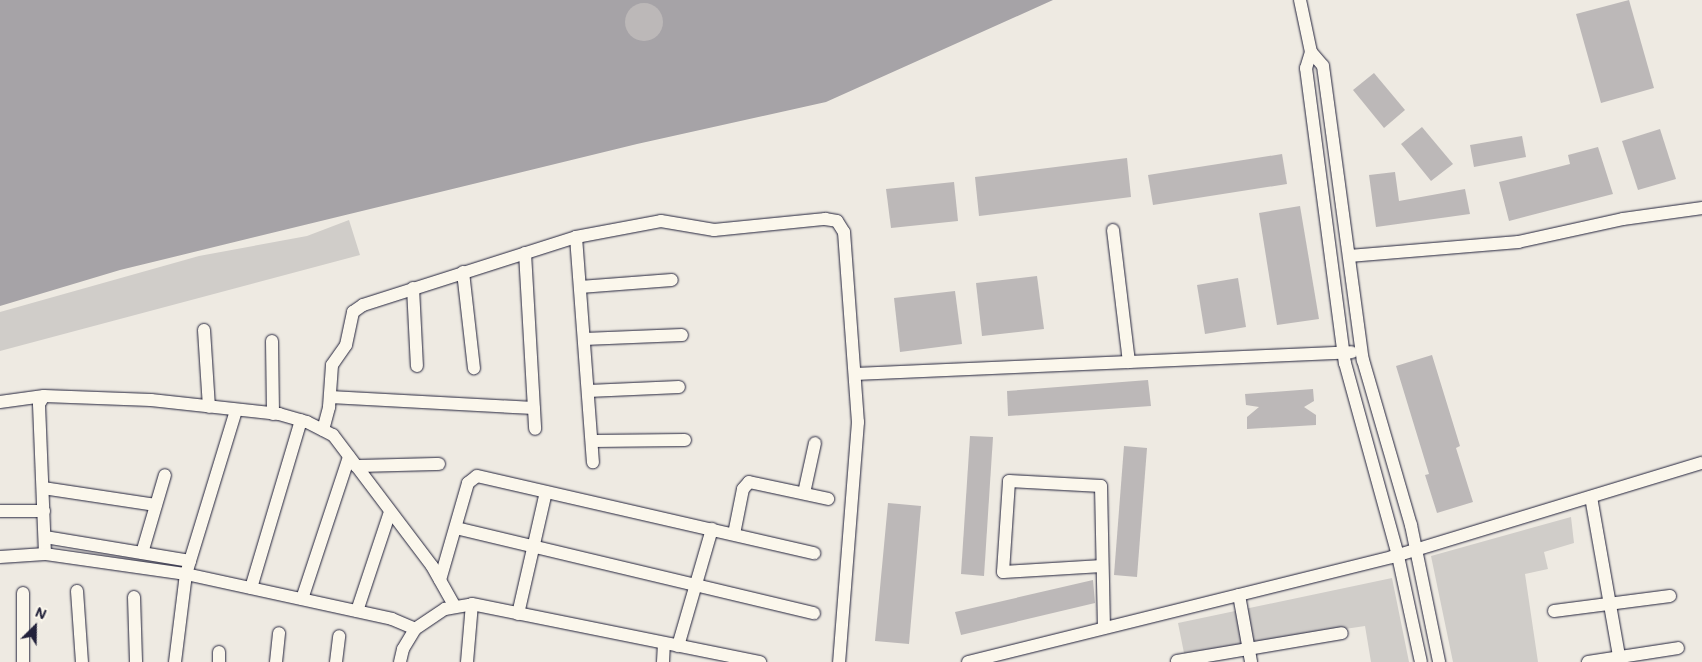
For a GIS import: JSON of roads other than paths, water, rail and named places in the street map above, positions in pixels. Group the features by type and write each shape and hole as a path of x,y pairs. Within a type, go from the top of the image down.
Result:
{"street":[{"path":"1300,0 1311,52 1323,66 1362,350 1411,525 1439,662"},
{"path":"1311,52 1306,68 1344,353 1398,556 1421,662"},
{"path":"1349,256 1518,242 1624,219 1702,208"},
{"path":"323,430 330,397 332,365 346,345 353,312 363,305 576,237 660,221 714,230 825,219 838,221 844,232 858,422 839,662"},
{"path":"1113,230 1129,362"},
{"path":"576,237 593,462"},
{"path":"525,253 535,429"},
{"path":"463,272 474,368"},
{"path":"580,287 672,280"},
{"path":"413,288 417,366"},
{"path":"204,330 209,407"},
{"path":"584,339 682,335"},
{"path":"272,341 273,414"},
{"path":"854,374 1344,353 1362,350"},
{"path":"588,391 680,387"},
{"path":"44,396 39,404 45,554"},
{"path":"0,402 44,396 151,400 273,414 301,420 333,436 440,580 454,605"},
{"path":"330,397 534,408"},
{"path":"175,662 186,574 236,410"},
{"path":"251,588 301,420"},
{"path":"592,441 684,440"},
{"path":"804,493 815,442"},
{"path":"352,462 439,464"},
{"path":"302,599 352,462"},
{"path":"968,662 1398,556 1702,464"},
{"path":"142,553 164,475"},
{"path":"440,580 473,477 814,553"},
{"path":"1102,566 1002,572 1009,481 1102,486 1104,628"},
{"path":"734,534 743,490 749,482 828,499"},
{"path":"43,488 156,505"},
{"path":"518,614 546,492"},
{"path":"1591,497 1620,660"},
{"path":"0,511 44,510"},
{"path":"356,611 390,512"},
{"path":"456,528 814,613"},
{"path":"678,646 712,529"},
{"path":"45,537 190,561"},
{"path":"0,557 45,554 186,574 392,619 415,629"},
{"path":"77,591 82,662"},
{"path":"23,593 23,662"},
{"path":"1239,595 1251,662"},
{"path":"1554,612 1670,596"},
{"path":"134,597 136,662"},
{"path":"467,662 472,604"},
{"path":"400,662 403,649 415,629 454,605 472,604 760,662"},
{"path":"276,662 279,633"},
{"path":"1177,661 1249,647 1342,633"},
{"path":"336,662 339,636"},
{"path":"663,662 664,644"},
{"path":"1588,662 1620,660 1678,648"}]}
